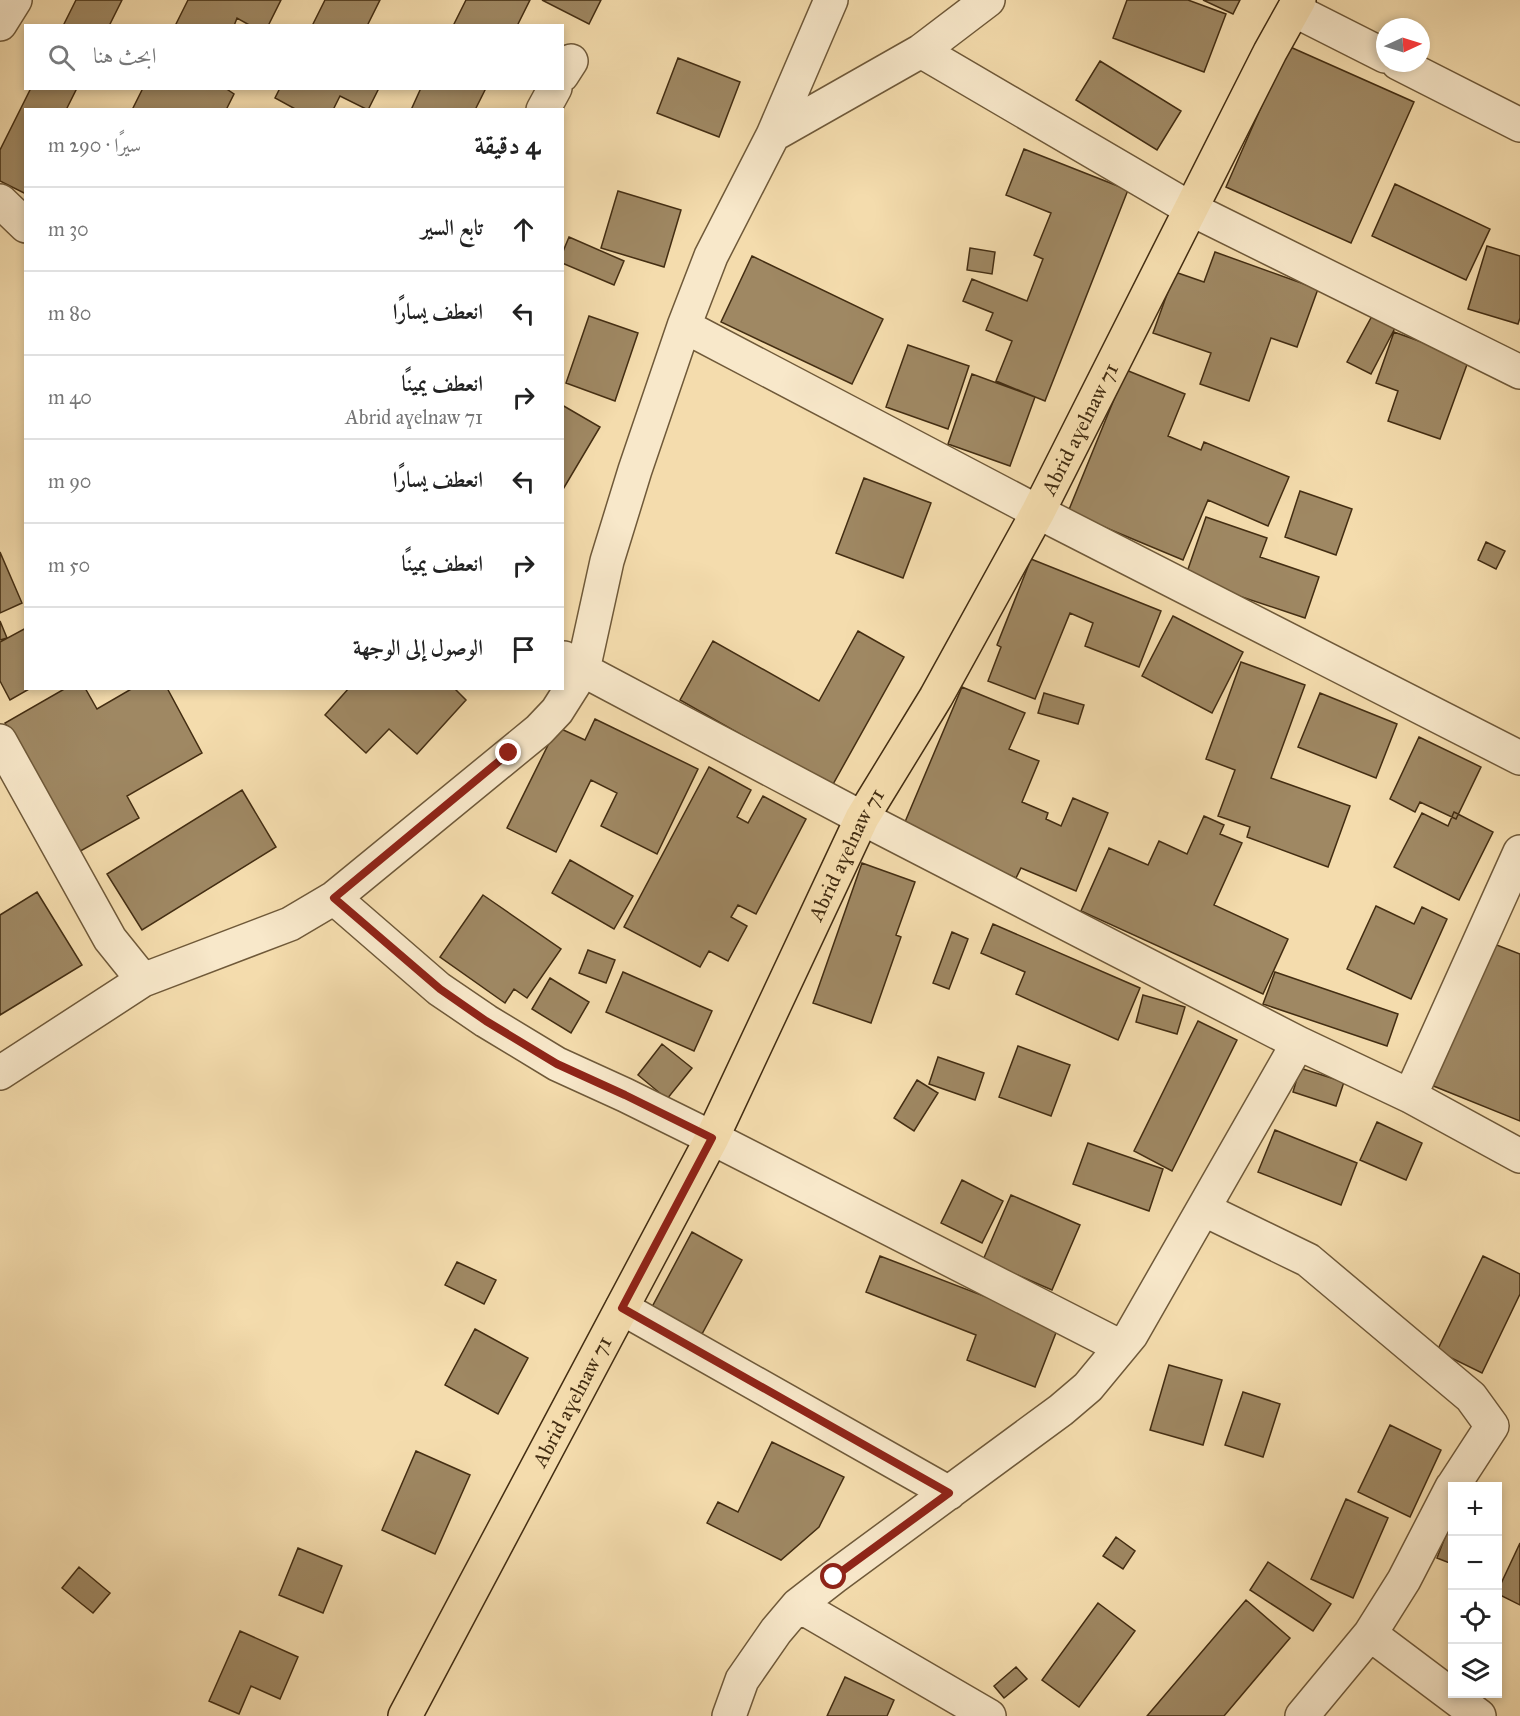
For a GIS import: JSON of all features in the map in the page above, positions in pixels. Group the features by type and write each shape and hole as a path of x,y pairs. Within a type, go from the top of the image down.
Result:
{"main road":[{"name":"Abrid aɣelnaw 71","path":"405,1716 712,1138 862,818 936,697 1038,512 1270,52 1297,5"}],"street":[{"path":"0,24 15,0"},
{"path":"564,688 635,470 684,326 711,256 773,135 831,0"},
{"path":"773,135 921,51 988,0"},
{"path":"1297,5 1376,51"},
{"path":"921,51 1191,209 1520,372"},
{"path":"1416,72 1520,125"},
{"path":"544,108 554,90"},
{"path":"0,201 24,224"},
{"path":"684,326 1038,512 1520,758"},
{"path":"573,663 862,818 1298,1043 1410,1096 1520,1156"},
{"path":"0,1073 143,980 290,924 334,898 539,730 556,711 563,690"},
{"path":"0,741 110,939 143,980"},
{"path":"1410,1096 1520,852"},
{"path":"334,898 423,976 486,1021 557,1064 712,1138 1121,1347"},
{"path":"729,1716 742,1680 776,1631 798,1605 1088,1388 1131,1335 1298,1043"},
{"path":"1203,1209 1308,1260 1471,1397 1492,1426 1456,1482"},
{"path":"622,1308 949,1493"},
{"path":"1302,1716 1370,1634 1404,1580 1448,1496"},
{"path":"798,1605 989,1716"},
{"path":"1370,1634 1479,1716"}],"building":[{"path":"76,0 122,0 110,24 64,24"},
{"path":"188,0 281,0 269,24 248,24 237,18 235,24 176,24"},
{"path":"325,0 380,0 368,24 313,24"},
{"path":"466,0 530,0 518,24 454,24"},
{"path":"542,0 601,0 589,24"},
{"path":"1127,0 1188,0 1226,14 1204,72 1113,38"},
{"path":"1203,0 1240,0 1233,14"},
{"path":"1288,46 1414,102 1351,243 1226,187"},
{"path":"678,58 740,82 719,137 657,113"},
{"path":"1100,61 1181,111 1157,150 1076,100"},
{"path":"30,90 76,90 67,108 24,108 24,193 0,181 0,150"},
{"path":"142,90 228,90 234,94 227,108 133,108"},
{"path":"279,90 378,90 369,108 364,108 340,96 334,108 293,108 275,98"},
{"path":"420,90 485,90 476,108 412,108"},
{"path":"1024,149 1128,190 1045,401 996,381 1012,341 986,330 993,313 963,301 972,279 1027,301 1043,259 1034,255 1051,213 1006,195"},
{"path":"1395,184 1490,229 1466,280 1372,236"},
{"path":"618,191 681,210 664,267 601,248"},
{"path":"569,237 624,261 614,285 564,264 564,249"},
{"path":"1487,246 1520,256 1520,318 1518,324 1468,309"},
{"path":"970,248 995,252 992,274 967,270"},
{"path":"1215,252 1318,289 1297,347 1271,338 1249,401 1200,384 1211,353 1153,333 1175,272 1204,282"},
{"path":"752,256 883,319 852,384 721,322"},
{"path":"589,316 638,333 615,401 566,383"},
{"path":"1372,316 1395,328 1371,374 1347,362"},
{"path":"1394,332 1469,359 1440,439 1388,421 1398,391 1376,383"},
{"path":"908,345 969,366 948,429 886,407"},
{"path":"1126,370 1185,394 1168,436 1201,450 1204,442 1289,477 1268,526 1208,500 1183,560 1068,512"},
{"path":"972,374 1035,397 1010,466 948,444"},
{"path":"564,406 600,427 564,488"},
{"path":"864,478 931,503 903,578 836,553"},
{"path":"1300,491 1352,509 1336,555 1285,537"},
{"path":"1206,517 1267,538 1260,557 1319,577 1305,618 1185,578"},
{"path":"1486,542 1505,551 1496,569 1478,560"},
{"path":"0,552 22,603 0,613"},
{"path":"1031,559 1161,611 1139,667 1085,646 1093,623 1070,613 1035,699 988,681 1001,647 997,645"},
{"path":"1173,616 1243,652 1212,713 1142,676"},
{"path":"0,621 7,638 0,640"},
{"path":"24,629 24,690 28,690 10,700 0,681 0,642"},
{"path":"858,631 904,657 832,786 680,700 713,641 819,701"},
{"path":"1241,662 1305,685 1271,778 1350,806 1328,867 1247,837 1250,827 1218,816 1235,770 1206,759"},
{"path":"962,687 1025,713 1009,749 1039,761 1022,802 1048,813 1046,819 1061,826 1073,798 1108,813 1076,891 1021,868 1016,878 902,829"},
{"path":"63,690 86,690 97,709 130,690 168,690 202,753 127,796 139,818 77,853 5,723"},
{"path":"347,690 456,690 466,700 417,754 389,729 366,753 325,715"},
{"path":"1044,693 1084,705 1078,724 1038,713"},
{"path":"1320,693 1397,724 1376,778 1298,747"},
{"path":"595,719 698,769 657,854 601,826 617,793 591,780 556,852 507,828 557,727 585,740"},
{"path":"1419,737 1481,767 1456,819 1420,802 1415,812 1390,799"},
{"path":"709,767 751,790 737,817 748,823 763,796 806,819 756,914 738,905 731,917 747,926 728,961 709,951 700,967 624,927"},
{"path":"242,790 276,847 142,930 107,874"},
{"path":"1454,812 1493,832 1459,900 1394,867 1422,813 1448,826"},
{"path":"1204,816 1224,825 1220,834 1242,843 1214,905 1288,939 1263,994 1081,911 1109,848 1148,865 1159,841 1187,854"},
{"path":"570,860 633,896 614,929 552,893"},
{"path":"862,863 915,882 896,935 901,937 871,1023 813,1003"},
{"path":"37,892 82,965 0,1015 0,915"},
{"path":"483,895 561,949 527,998 514,989 505,1003 440,957"},
{"path":"1376,906 1414,924 1422,907 1447,919 1411,999 1347,969"},
{"path":"993,924 1140,988 1118,1040 1016,994 1025,972 981,953"},
{"path":"952,932 968,939 949,989 933,983"},
{"path":"1489,942 1520,954 1520,1121 1431,1085"},
{"path":"588,950 615,960 606,983 579,973"},
{"path":"623,972 712,1011 694,1051 606,1012"},
{"path":"1275,972 1398,1014 1387,1046 1263,1004"},
{"path":"550,978 589,1002 571,1033 532,1009"},
{"path":"1143,995 1185,1007 1177,1034 1136,1022"},
{"path":"1198,1021 1237,1040 1172,1171 1134,1151"},
{"path":"662,1044 692,1068 667,1099 638,1075"},
{"path":"1018,1046 1070,1065 1051,1116 999,1097"},
{"path":"938,1057 984,1073 975,1100 929,1084"},
{"path":"1300,1068 1344,1082 1336,1106 1293,1092"},
{"path":"917,1080 938,1093 914,1131 894,1118"},
{"path":"1377,1122 1422,1143 1406,1180 1360,1160"},
{"path":"1275,1130 1357,1163 1341,1205 1258,1172"},
{"path":"1088,1143 1163,1169 1149,1211 1073,1184"},
{"path":"962,1180 1003,1201 982,1243 941,1223"},
{"path":"1011,1195 1080,1225 1052,1290 983,1260"},
{"path":"692,1232 742,1260 702,1334 652,1307"},
{"path":"880,1256 1059,1325 1035,1387 967,1360 976,1335 866,1292"},
{"path":"1483,1256 1520,1274 1520,1294 1482,1373 1437,1351"},
{"path":"457,1262 496,1280 484,1304 445,1285"},
{"path":"475,1329 528,1358 498,1414 445,1385"},
{"path":"1169,1365 1222,1380 1203,1445 1150,1430"},
{"path":"1243,1392 1280,1404 1263,1457 1225,1445"},
{"path":"1390,1425 1441,1450 1410,1517 1358,1492"},
{"path":"772,1442 844,1477 819,1527 781,1560 707,1523 718,1502 738,1512"},
{"path":"416,1451 470,1475 435,1554 382,1530"},
{"path":"1346,1499 1388,1518 1353,1598 1311,1579"},
{"path":"1448,1529 1448,1562 1437,1558"},
{"path":"1116,1537 1135,1551 1123,1569 1103,1556"},
{"path":"1520,1543 1520,1605 1502,1596 1502,1581"},
{"path":"298,1548 342,1566 323,1613 279,1595"},
{"path":"1268,1562 1331,1604 1313,1631 1250,1590"},
{"path":"79,1567 110,1593 93,1613 62,1588"},
{"path":"1246,1600 1290,1638 1224,1716 1147,1716"},
{"path":"1098,1603 1135,1631 1079,1707 1042,1680"},
{"path":"240,1631 298,1657 280,1699 251,1686 239,1714 209,1701"},
{"path":"1016,1667 1027,1679 1004,1698 994,1686"},
{"path":"845,1677 894,1700 887,1716 827,1716"}],"route":[{"path":"509,753 334,898 440,989 486,1021 557,1064 712,1138 622,1308 949,1493 834,1577"}]}
